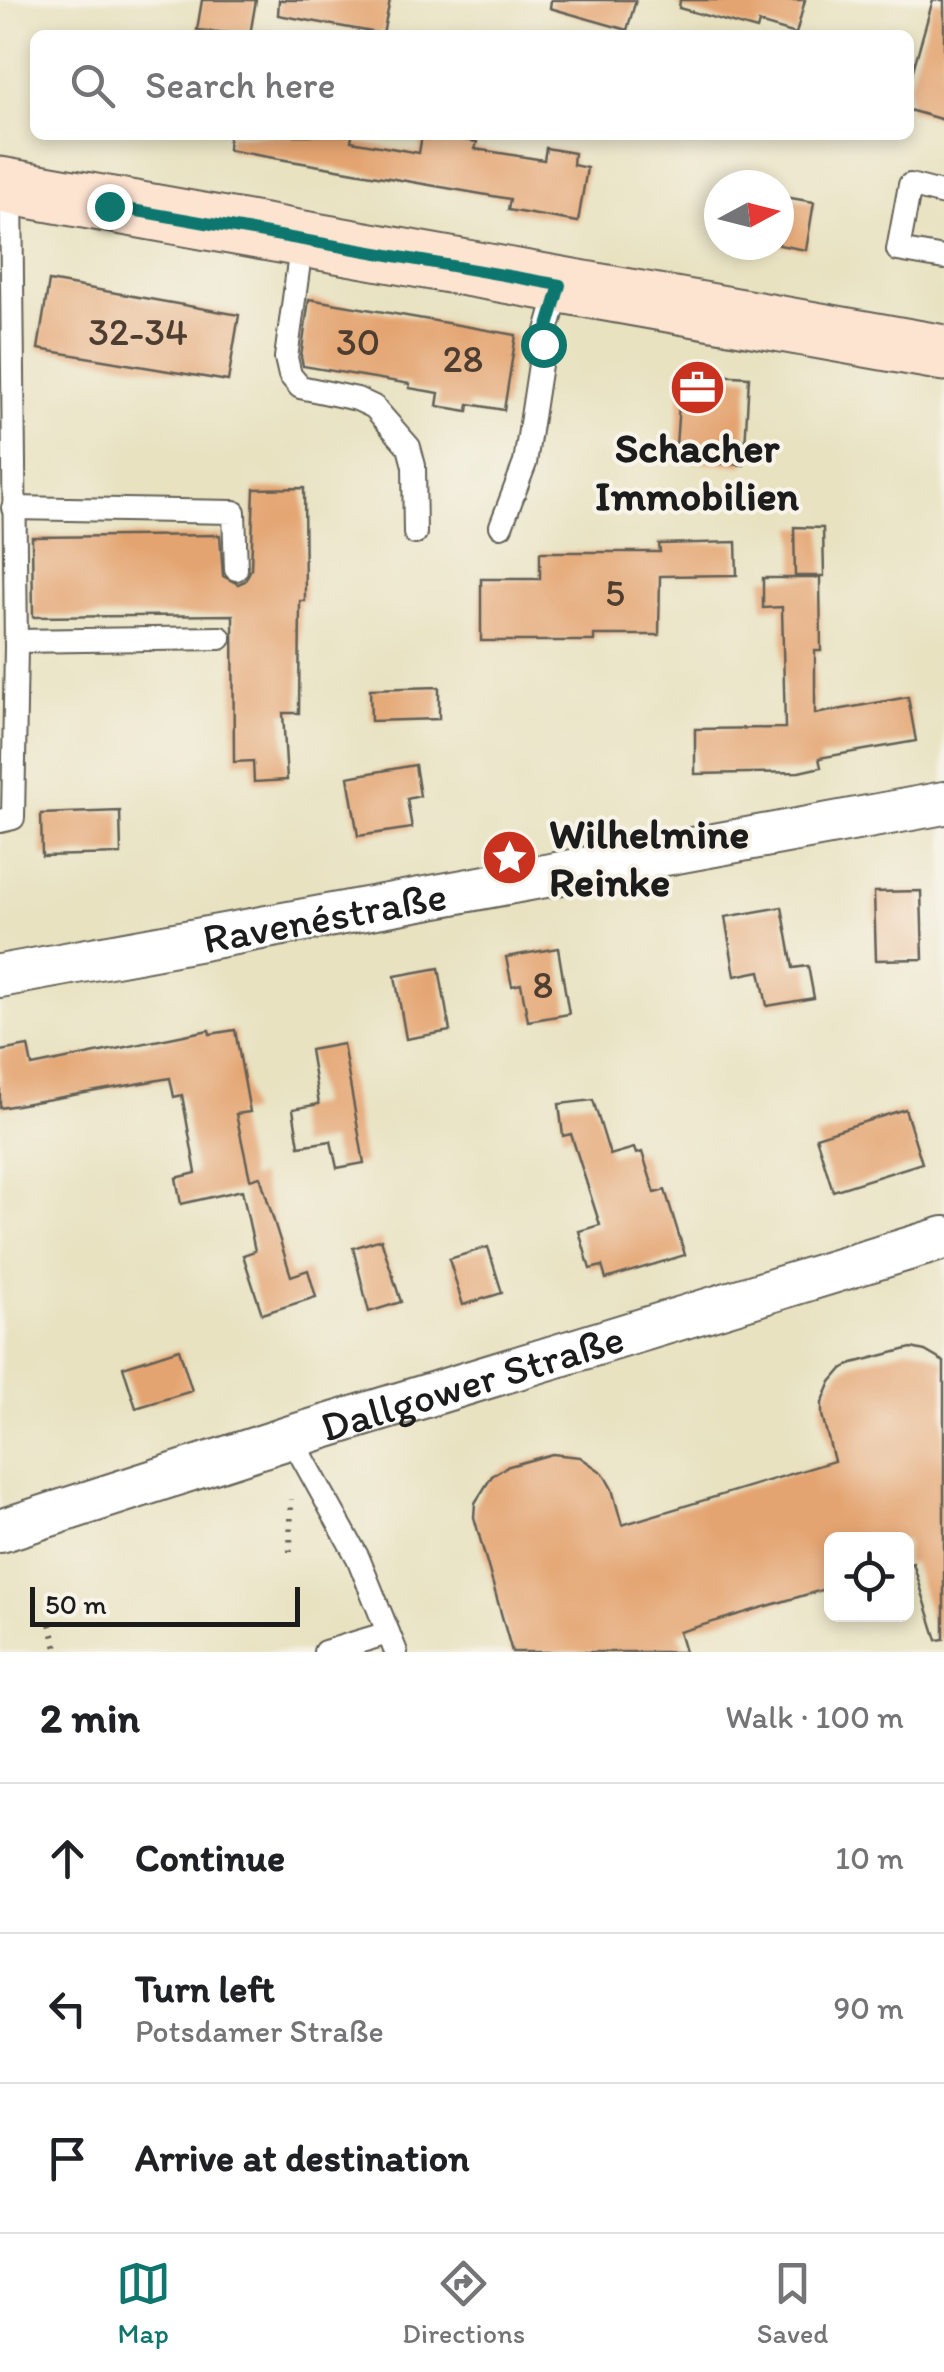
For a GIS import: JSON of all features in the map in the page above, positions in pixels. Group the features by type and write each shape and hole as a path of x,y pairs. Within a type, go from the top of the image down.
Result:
{"street":[{"path":"6,186 944,353"},
{"name":"Ravenéstraße","path":"0,976 944,803"},
{"name":"Dallgower Straße","path":"0,1531 291,1437 944,1238"}],"lane":[{"path":"944,194 910,184 898,250 944,258"},
{"path":"0,820 13,818 16,641 6,186"},
{"path":"302,240 286,358 290,374 300,386 374,406 409,447 414,466 415,533"},
{"path":"501,526 525,462 543,344 560,285"},
{"path":"12,508 234,512 236,569"},
{"path":"16,641 220,638"},
{"path":"291,1437 358,1558 392,1642 325,1652"}],"path":[{"path":"50,1624 58,1652"}],"building":[{"path":"202,0 256,0 251,30 197,30"},
{"path":"279,0 390,0 384,30 361,30 278,15"},
{"path":"551,0 636,0 627,30 550,8"},
{"path":"680,0 805,0 797,30 759,23 757,30 679,8"},
{"path":"933,0 944,0 944,120 914,111 914,66"},
{"path":"229,140 351,140 419,153 421,140 466,140 477,142 475,149 544,160 546,148 574,153 573,165 587,168 578,222 508,210 510,199 228,150"},
{"path":"794,199 814,202 806,250 794,248"},
{"path":"49,281 239,315 228,381 38,349"},
{"path":"309,299 516,335 504,410 469,404 468,411 437,406 439,393 409,388 410,384 303,366"},
{"path":"681,373 749,377 744,465 675,461"},
{"path":"304,488 305,601 300,601 299,713 283,713 287,780 254,782 253,761 234,762 233,615 33,617 32,537 220,535 223,576 238,584 245,581 251,569 254,489"},
{"path":"794,527 823,528 824,576 795,576"},
{"path":"736,542 737,575 660,576 659,635 594,635 594,641 481,641 481,579 540,579 540,552 660,552 659,544"},
{"path":"763,578 820,578 821,651 815,651 815,714 908,697 916,741 819,758 821,767 799,772 695,774 695,729 785,728 782,607 763,608"},
{"path":"439,687 439,719 371,721 370,689"},
{"path":"415,765 420,796 407,799 412,828 358,836 348,777"},
{"path":"120,811 121,854 42,856 41,814"},
{"path":"921,891 923,959 876,960 874,892"},
{"path":"782,907 793,968 808,966 814,998 767,1006 760,971 735,976 725,917"},
{"path":"558,948 569,1014 528,1021 521,984 512,986 506,957"},
{"path":"439,968 450,1031 406,1039 395,976"},
{"path":"209,1030 210,1034 235,1030 250,1112 236,1114 250,1179 260,1176 291,1276 308,1270 316,1297 262,1314 243,1255 255,1251 242,1190 181,1204 176,1178 196,1173 182,1095 174,1097 170,1078 0,1108 0,1051 28,1046 32,1066"},
{"path":"343,1044 364,1163 337,1168 331,1141 299,1146 293,1109 319,1104 310,1050"},
{"path":"593,1100 610,1155 634,1148 636,1154 642,1152 655,1193 665,1190 685,1255 606,1279 602,1266 590,1269 579,1231 600,1225 571,1134 563,1136 559,1104"},
{"path":"905,1109 922,1163 833,1191 816,1137"},
{"path":"381,1239 401,1302 369,1312 353,1248"},
{"path":"488,1247 502,1293 463,1305 449,1259"},
{"path":"911,1348 944,1362 944,1639 937,1640 914,1566 914,1532 824,1532 824,1589 679,1632 685,1652 512,1652 474,1517 475,1503 492,1476 506,1467 552,1454 580,1457 603,1473 622,1525 834,1461 822,1403 831,1382 853,1363"},
{"path":"179,1349 192,1391 136,1408 123,1367"}],"place":[{"name":"Schacher Immobilien","path":"697,387"},
{"name":"Wilhelmine Reinke","path":"510,857"}],"route":[{"path":"109,206 560,285 543,344"}]}
